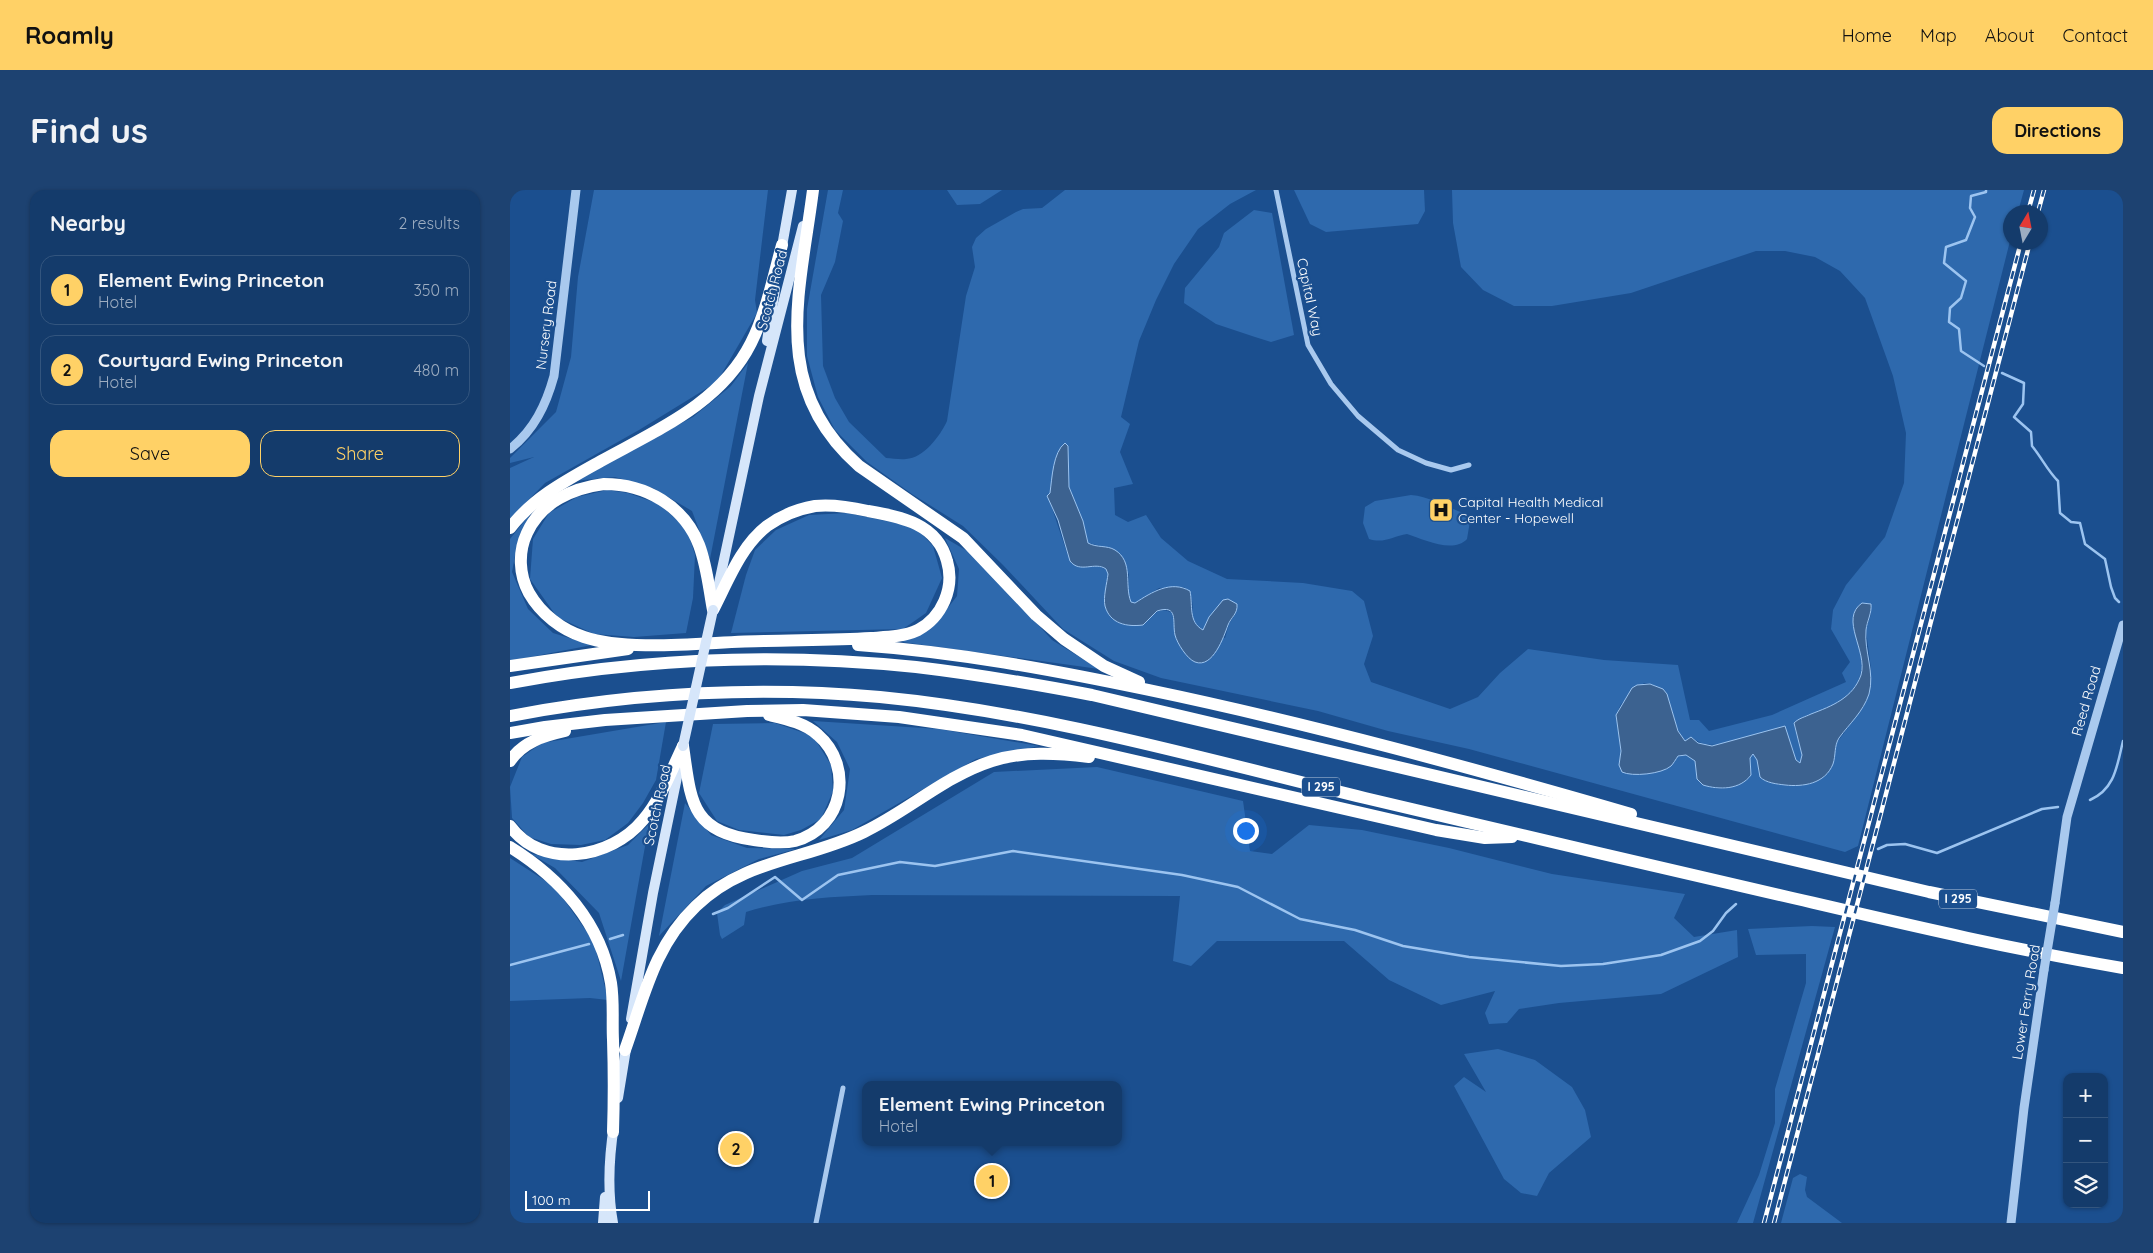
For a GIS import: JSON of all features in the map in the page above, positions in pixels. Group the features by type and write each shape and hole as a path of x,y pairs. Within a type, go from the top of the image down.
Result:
{"highway":[{"path":"813,190 797,315 796,345 806,389 816,411 834,440 859,466 963,538 1036,615 1064,639 1114,671 1146,685 1182,697"},
{"path":"510,528 526,510 552,490 682,415 710,396 724,382 744,356 760,321 782,245"},
{"path":"604,484 636,488 664,501 682,516 695,536 703,559 713,610 733,571 753,540 777,520 799,510 829,505 895,516 919,524 938,541 948,563 948,590 942,607 925,626 898,636 791,641 624,644 585,638 556,623 535,602 523,578 522,550 530,526 550,504 577,490 604,484"},
{"path":"791,641 925,651 979,658 1058,671 1182,697 1300,724 1467,767 1794,860"},
{"path":"510,666 663,644"},
{"name":"I 295","path":"510,683 637,666 736,661 792,660 867,663 967,674 1092,695 1977,903 2123,932"},
{"name":"I 295","path":"510,716 591,703 693,694 820,694 913,701 987,712 1107,735 1930,930 2123,968"},
{"path":"510,733 574,723 720,712 803,710 866,714 937,722 1031,737 1436,830 1485,838 1527,836"},
{"path":"683,746 693,802 705,822 718,831 728,836 785,843 805,838 821,827 835,807 840,782 836,761 826,742 813,730 792,721 757,714 720,712"},
{"path":"510,761 521,749 540,738 594,725 656,716"},
{"path":"510,826 529,844 553,854 584,853 614,844 634,830 653,806 683,746"},
{"path":"626,1050 658,958 673,931 705,898 747,872 864,832 966,772 1003,758 1033,754 1081,756 1212,779"},
{"path":"510,847 548,873 572,898 590,925 602,950 613,1002 615,1083 613,1132"}],"main road":[{"name":"Scotch Road","path":"759,396 792,190"},
{"name":"Scotch Road","path":"613,1223 610,1207 609,1172 613,1132 653,893 759,396 813,190"},
{"path":"603,1223 609,1172"}],"street":[{"name":"Nursery Road","path":"510,449 536,422 548,399 554,376 576,190"},
{"name":"Capital Way","path":"1276,190 1308,345 1331,384 1358,416 1398,450 1426,463 1451,470 1469,465"},
{"name":"Reed Road","path":"2076,786 2123,625"},
{"name":"Lower Ferry Road","path":"2010,1223 2024,1108 2063,840 2076,786"},
{"path":"816,1223 843,1088"}],"shaded area":[{"path":"594,190 768,190 755,300 757,313 717,382 639,430 545,483 510,519 510,468 534,457 510,463 510,458 556,412 571,357 578,277"},
{"path":"828,190 843,190 838,213 843,221 835,262 821,295 823,366 835,398 849,422 886,458 904,459 919,455 931,445 947,421 966,296 975,267 972,247 976,238 986,229 1023,209 1042,208 1065,190 1256,190 1230,204 1198,229 1174,264 1156,300 1139,341 1121,417 1130,424 1120,452 1133,484 1114,488 1115,515 1128,522 1146,515 1161,538 1188,561 1227,579 1303,583 1352,591 1364,601 1373,636 1364,664 1371,682 1450,709 1478,697 1500,673 1528,649 1604,660 1678,665 1690,720 1699,720 1709,731 1772,715 1846,682 1842,673 1850,662 1831,629 1833,610 1846,585 1885,537 1904,483 1906,433 1893,376 1865,298 1840,271 1815,257 1785,251 1756,251 1631,293 1552,306 1514,306 1483,290 1461,267 1453,223 1452,190 2024,190 2020,205 2003,205 2003,250 2008,250 1858,846 1845,852 1469,749 1388,731 1318,711 1161,678 1114,661 1063,629 1003,565 963,526 912,494 867,462 835,430 818,397 807,356 807,309","holes":["1064,443 1068,446 1069,487 1083,521 1088,543 1105,547 1124,561 1129,575 1128,595 1131,602 1135,603 1159,588 1184,587 1191,597 1193,619 1198,627 1203,630 1209,617 1236,613 1229,624 1225,638 1177,641 1172,613 1163,610 1153,615 1143,625 1125,625 1111,617 1105,606 1108,574 1106,569 1068,556 1049,499 1055,463","1862,603 1868,603 1871,614 1866,630 1871,669 1869,693 1864,706 1838,741 1824,777 1801,786 1783,785 1767,781 1760,777 1757,760 1753,754 1750,758 1751,775 1738,785 1721,789 1711,787 1697,779 1695,761 1686,755 1620,769 1621,751 1616,715 1621,704 1644,683 1654,685 1662,690 1667,697 1676,725 1685,741 1693,738 1701,743 1712,745 1724,744 1751,738 1784,726 1796,760 1800,763 1802,755 1794,725 1839,703 1851,692 1859,679 1862,666 1861,653 1853,620 1855,611"]},
{"path":"947,190 1002,190 980,204 957,205"},
{"path":"1294,190 1424,190 1425,211 1418,224 1326,232 1310,224"},
{"path":"1254,210 1272,213 1294,335 1271,342 1216,324 1184,303 1185,288 1219,247 1224,233"},
{"path":"748,363 710,559 692,511 653,488 615,477 573,481 693,417 731,386"},
{"path":"1065,443 1068,446 1069,487 1083,521 1088,543 1095,546 1112,548 1121,555 1127,567 1131,602 1135,603 1148,595 1169,587 1183,588 1190,591 1193,618 1198,627 1203,630 1209,617 1223,600 1228,599 1237,604 1235,613 1229,622 1221,643 1207,661 1195,662 1180,646 1174,630 1172,612 1169,610 1157,611 1143,625 1125,625 1115,620 1107,612 1105,606 1108,574 1106,569 1097,566 1078,567 1070,561 1058,520 1047,496 1050,493 1052,473 1058,452"},
{"path":"607,490 628,493 659,504 687,529 695,555 693,598 686,633 634,637 594,634 557,617 530,579 533,539 549,513 577,497"},
{"path":"1411,495 1433,500 1467,514 1470,521 1467,539 1454,545 1446,545 1429,542 1407,534 1379,541 1369,539 1363,523 1365,507 1375,501"},
{"path":"847,513 915,527 933,546 942,578 926,613 903,629 731,633 746,575 755,550 776,530 809,515"},
{"path":"530,514 517,545 512,572 528,609 553,633 592,645 510,661 510,539"},
{"path":"945,538 976,556 1052,640 1099,669 902,642 937,622 957,596 959,569"},
{"path":"1862,603 1871,604 1866,638 1871,686 1860,712 1839,738 1836,744 1833,764 1825,776 1806,785 1785,785 1768,782 1760,777 1757,760 1753,754 1750,758 1751,775 1741,784 1729,788 1703,785 1697,779 1695,761 1686,755 1678,756 1667,769 1654,773 1627,774 1622,772 1619,765 1621,751 1616,715 1632,688 1637,685 1650,684 1663,689 1667,694 1678,731 1685,741 1691,737 1698,743 1712,746 1785,726 1796,760 1800,763 1802,755 1794,723 1841,700 1853,690 1861,675 1861,656 1853,626 1853,618 1856,610"},
{"path":"813,721 939,729 1039,746 976,759 852,830 819,840 844,810 850,769 837,742"},
{"path":"666,722 656,780 643,803 628,823 605,840 581,845 551,844 529,837 512,818 510,787 522,757 542,743"},
{"path":"775,723 813,736 831,765 833,791 821,819 801,830 784,835 739,830 717,821 699,793 713,724"},
{"path":"1097,767 1243,801 1250,851 1272,854 1309,825 1362,830 1449,848 1552,874 1685,894 1674,918 1694,937 1737,930 1738,957 1661,994 1559,1003 1519,1009 1507,1023 1489,1024 1485,1013 1495,991 1441,1005 1389,980 1344,941 1217,941 1191,966 1173,961 1180,896 872,895 824,898 793,901 746,912 744,925 722,939 720,935 717,913 725,905 802,871 852,858 994,772"},
{"path":"685,803 711,835 747,848 796,849 759,859 706,886 659,936"},
{"path":"649,824 621,981 599,913 555,868 531,854 582,862 628,845"},
{"path":"510,858 555,887 594,942 608,1000 590,998 510,1001"},
{"path":"1812,926 1835,927 1753,1223 1737,1223 1759,1175 1775,1123 1775,1089 1806,983 1806,954 1756,955 1748,929"},
{"path":"1498,1049 1535,1060 1572,1087 1585,1110 1591,1137 1549,1173 1537,1196 1521,1193 1504,1179 1454,1086 1464,1077 1486,1092 1464,1054"},
{"path":"1800,1174 1807,1177 1805,1190 1807,1197 1842,1223 1781,1223 1793,1178"}],"waterway":[{"path":"1984,366 1961,351 1959,329 1949,322 1950,308 1961,298 1966,281 1944,263 1946,247 1966,240 1975,217 1970,208 1971,196 1986,192 1986,190"},
{"path":"2002,373 2024,383 2023,404 2014,417 2031,432 2032,446 2058,481 2060,513 2071,522 2080,523 2085,544 2105,559 2111,587 2115,598 2119,602"},
{"path":"2090,800 2105,790 2114,776 2123,741"},
{"path":"1878,849 1887,845 1905,844 1937,853 2042,809 2058,807"},
{"path":"713,914 728,908 775,877 802,900 838,875 900,862 935,866 1013,851 1182,875 1238,887 1300,919 1355,930 1403,946 1469,957 1561,966 1603,964 1661,955 1700,941 1713,931 1726,913 1736,904"},
{"path":"610,939 623,935"},
{"path":"510,965 589,944"}],"railway":[{"path":"2030,205 2034,190"},
{"path":"2040,205 2044,190"},
{"path":"1764,1223 2019,250"},
{"path":"1774,1223 2028,250"}],"place":[{"name":"Capital Health Medical Center - Hopewell","path":"1441,510"},
{"name":"Courtyard Ewing Princeton","path":"736,1149"},
{"name":"Element Ewing Princeton","path":"992,1181"}]}
